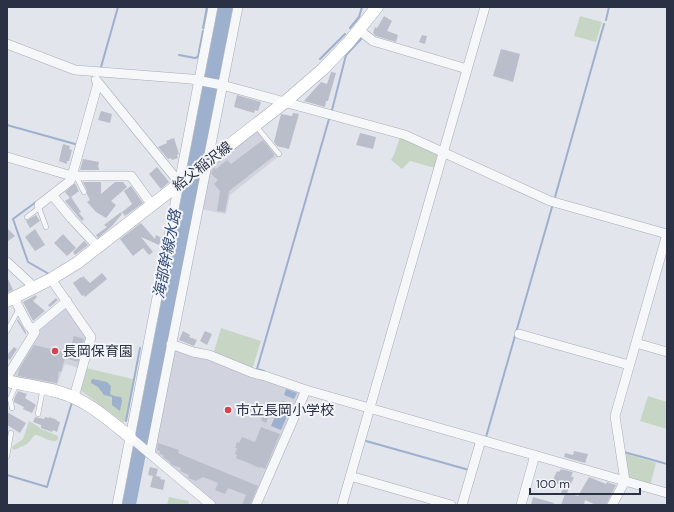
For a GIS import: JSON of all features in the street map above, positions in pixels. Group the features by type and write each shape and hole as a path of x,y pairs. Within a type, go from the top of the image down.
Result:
{"main road":[{"name":"給父稲沢線","path":"10,299 51,279 77,263 285,102 323,69 378,7"},
{"path":"10,380 74,397 90,406 132,438"}],"street":[{"path":"117,505 132,438 213,7"},
{"path":"149,453 204,165 238,7"},
{"path":"342,505 485,7"},
{"path":"359,30 373,41 467,69"},
{"path":"7,44 75,70 200,80 405,135 550,201 667,234 614,416 625,481 612,505"},
{"path":"88,72 180,182"},
{"path":"39,206 74,176 98,83"},
{"path":"7,157 74,176 131,176 152,205"},
{"path":"52,195 98,247"},
{"path":"7,262 34,287"},
{"path":"51,279 91,337 74,397"},
{"path":"10,299 21,310 32,330 35,332 10,380"},
{"path":"32,330 66,301"},
{"path":"519,334 629,365"},
{"path":"636,343 667,352"},
{"path":"171,344 193,352 209,355 253,373 306,390 667,494"},
{"path":"256,505 306,390"},
{"path":"132,438 211,505"},
{"path":"462,505 481,440"},
{"path":"520,505 535,456"},
{"path":"350,476 452,505"}],"lane":[{"path":"255,125 279,154"},
{"path":"74,176 84,192"},
{"path":"27,218 39,206 46,227"},
{"path":"7,331 19,309"},
{"path":"10,380 10,399 12,408"},
{"path":"38,414 43,388"},
{"path":"7,456 11,433"}],"shaded area":[{"path":"257,130 279,156 230,195 226,214 200,209 208,168"},
{"name":"長岡保育園","path":"65,305 88,338 79,368 65,364 57,385 10,376 37,332"},
{"name":"市立長岡小学校","path":"174,347 302,391 255,505 216,505 153,453"}],"green space":[{"path":"580,16 602,22 596,42 574,36"},
{"path":"400,137 437,154 438,157 435,168 410,161 402,169 391,160"},
{"path":"221,328 261,341 252,370 213,355"},
{"path":"86,368 133,379 126,421 123,422 80,390"},
{"path":"648,396 667,402 667,429 640,421"},
{"path":"29,421 39,428 58,436 58,439 53,441 35,435 27,444 14,450 12,448 13,446 23,439"},
{"path":"624,453 656,463 650,486 629,480"},
{"path":"169,497 189,501 188,505 167,505"}],"water":[{"path":"218,7 233,7 136,505 122,505"},
{"path":"93,379 107,382 111,386 110,394 121,397 122,401 120,411 112,405 112,397 104,395 98,387 91,383 91,380"},
{"path":"286,389 297,393 294,399 284,395"},
{"path":"282,401 292,405 281,430 271,426"}],"building":[{"path":"384,16 392,21 387,31 398,35 396,42 376,36 373,33 375,27 377,28"},
{"path":"422,35 427,36 425,44 419,42"},
{"path":"501,49 520,54 513,82 493,76"},
{"path":"331,72 336,73 325,107 304,101 321,82 327,84"},
{"path":"237,95 261,102 258,111 255,110 254,113 234,107"},
{"path":"101,111 112,114 110,123 98,120"},
{"path":"293,113 299,114 289,149 277,146 274,142 281,114 292,116"},
{"path":"360,133 376,137 373,149 356,145"},
{"path":"174,138 179,154 177,155 178,158 172,160 171,158 168,159 158,147 167,143 166,141"},
{"path":"263,140 274,156 229,191 225,212 217,211 220,191 214,184 218,180 211,174 213,168 216,169 227,160 231,164"},
{"path":"63,144 70,146 69,149 72,150 67,164 59,161"},
{"path":"83,159 99,162 99,170 80,170"},
{"path":"157,167 169,182 161,189 149,174"},
{"path":"83,182 101,182 101,194 115,182 123,182 127,187 111,201 116,205 106,218 96,212 87,202 90,200"},
{"path":"75,183 79,191 71,197 81,212 79,213 84,219 82,221 65,201 70,198 65,192"},
{"path":"131,186 143,203 125,216 122,212 132,204 124,191"},
{"path":"121,212 122,214 112,226 98,238 96,235 107,227 104,225"},
{"path":"36,215 40,221 30,228 26,221"},
{"path":"141,223 155,239 156,235 162,238 159,245 141,237 153,252 149,255 143,248 133,256 120,239"},
{"path":"7,228 15,236 7,242"},
{"path":"35,229 45,245 35,251 25,237"},
{"path":"63,234 76,248 67,256 54,243"},
{"path":"84,241 88,245 75,255 73,252"},
{"path":"102,273 107,279 85,297 84,295 82,296 73,283 83,276 90,283"},
{"path":"7,277 13,290 7,293"},
{"path":"36,295 37,297 33,301 45,311 33,321 23,302"},
{"path":"56,298 58,300 50,307 48,305"},
{"path":"18,319 26,332 26,335 17,321"},
{"path":"183,331 190,335 189,337 197,340 194,346 179,340"},
{"path":"205,331 212,334 207,345 200,341"},
{"path":"74,336 84,339 78,362 65,358 61,372 59,371 57,383 18,376 19,369 34,345 69,353"},
{"path":"14,347 17,349 10,360 7,358 7,355"},
{"path":"18,391 27,394 25,398 36,405 32,413 23,409 24,407 14,402"},
{"path":"267,402 278,407 274,415 270,413 266,423 261,420"},
{"path":"7,412 26,423 20,433 7,425"},
{"path":"35,417 44,419 45,417 49,417 60,422 57,432 53,430 52,432 41,428 41,425 33,422"},
{"path":"261,427 280,434 265,469 236,458 237,455 235,454 237,442 239,443 242,437 255,442"},
{"path":"158,443 179,450 178,453 258,486 250,505 242,505 246,495 228,488 225,494 215,490 218,483 203,477 196,481 188,478 189,475 180,471 181,468 172,465 159,453 160,451 157,450"},
{"path":"574,451 588,454 585,463 564,457 565,453 573,455"},
{"path":"150,467 158,469 156,476 165,480 163,490 150,487 153,476 148,475"},
{"path":"561,469 573,472 571,477 574,477 567,493 578,496 589,477 606,484 607,482 616,485 606,505 596,505 585,500 584,505 561,505 565,494 561,493 564,486 552,482 557,471 559,472"},
{"path":"533,497 554,503 553,505 531,505"}],"waterway":[{"path":"101,67 118,7"},
{"path":"203,28 207,7"},
{"path":"350,28 359,17 362,7"},
{"path":"606,20 609,7"},
{"path":"555,197 604,24"},
{"path":"179,55 195,58 198,57 203,31"},
{"path":"320,59 345,34"},
{"path":"332,110 346,55 363,37"},
{"path":"264,371 257,369 329,119"},
{"path":"7,125 75,144"},
{"path":"36,202 13,219 28,262 49,274"},
{"path":"486,437 552,207"},
{"path":"126,421 140,348"},
{"path":"7,475 47,487 72,402"},
{"path":"366,441 469,470"},
{"path":"624,452 667,464"}],"place":[{"name":"長岡保育園","path":"55,351"},
{"name":"市立長岡小学校","path":"228,410"}],"water label":[{"name":"海部幹線水路","path":"167,254"}]}
